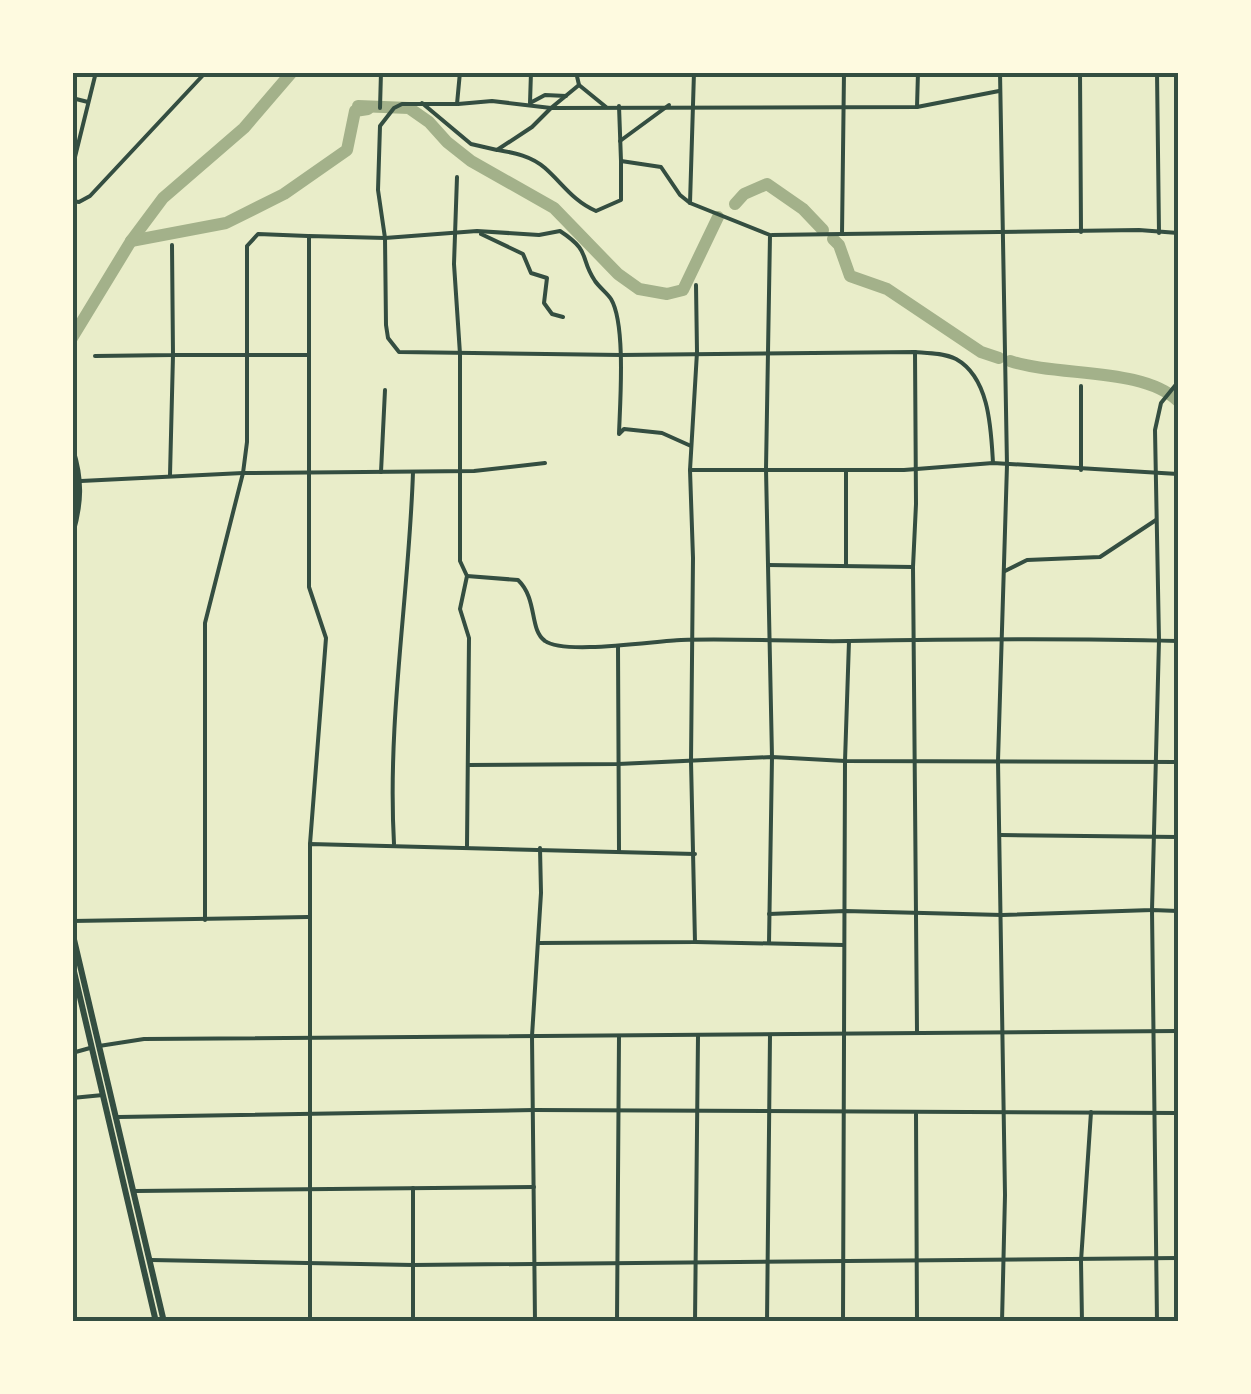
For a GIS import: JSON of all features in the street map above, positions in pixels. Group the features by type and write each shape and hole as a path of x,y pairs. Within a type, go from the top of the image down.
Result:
{"highway":[{"path":"72,449 80,481 79,509 72,534"},
{"path":"72,931 96,1047 116,1117 156,1322"},
{"path":"72,964 79,975"},
{"path":"96,1047 104,1095 151,1260 164,1322"}],"street":[{"path":"72,170 96,72"},
{"path":"72,201 90,196 206,72"},
{"path":"380,108 381,72"},
{"path":"458,104 460,72"},
{"path":"530,103 531,72"},
{"path":"576,72 579,85 606,107"},
{"path":"690,203 694,72"},
{"path":"842,234 844,72"},
{"path":"918,72 918,107"},
{"path":"1000,72 1007,465 998,761 1002,1322"},
{"path":"1080,72 1081,232"},
{"path":"1157,72 1159,234"},
{"path":"498,150 579,85"},
{"path":"993,464 986,400 959,360 915,352 621,356 399,352 386,325 384,238 378,190 380,126 402,104 492,101 551,108 918,107 1000,91"},
{"path":"530,103 545,95 566,96"},
{"path":"72,98 88,102"},
{"path":"422,103 471,144 522,155 543,166 578,204 596,211 621,200 620,106"},
{"path":"620,141 669,105"},
{"path":"621,161 661,166 690,203 770,234 1140,230 1178,234"},
{"path":"456,176 460,561 467,576 460,601 469,638 467,846"},
{"path":"206,920 205,623 243,473 247,442 247,246 258,234 384,238 477,232 539,235 560,231 586,255 594,279 613,301 621,356 619,434 624,429 662,433 691,446"},
{"path":"477,232 523,254 531,273 547,278 544,304 552,314 563,317"},
{"path":"768,943 772,757 766,469 770,234"},
{"path":"309,236 308,587 326,638 308,917 310,1322"},
{"path":"170,476 172,245"},
{"path":"695,942 690,470 697,352 696,285"},
{"path":"915,352 918,1033"},
{"path":"95,356 308,355"},
{"path":"1157,1322 1152,910 1160,640 1154,473 1156,418 1164,396 1178,382"},
{"path":"1080,470 1081,386"},
{"path":"380,472 385,390"},
{"path":"80,481 243,473 460,471 545,463"},
{"path":"690,470 916,469 993,464 1178,474"},
{"path":"846,470 846,566"},
{"path":"394,844 395,711 413,472"},
{"path":"1003,574 1009,567 1027,560 1100,557 1156,520"},
{"path":"768,565 913,567"},
{"path":"467,576 518,580 531,596 537,632 549,644 618,646 651,641 1000,637 1178,640"},
{"path":"843,1322 848,641"},
{"path":"618,646 619,851"},
{"path":"468,766 772,757 845,761 1178,762"},
{"path":"1000,835 1178,837"},
{"path":"310,844 695,854"},
{"path":"535,1322 532,1036 539,943 540,848"},
{"path":"769,914 845,911 1002,916 1178,911"},
{"path":"72,921 308,917"},
{"path":"539,943 844,944"},
{"path":"72,1053 144,1039 1178,1031"},
{"path":"767,1322 770,1035"},
{"path":"617,1322 619,1036"},
{"path":"695,1322 698,1036"},
{"path":"72,1098 104,1095"},
{"path":"116,1117 534,1110 1178,1113"},
{"path":"1082,1322 1091,1111"},
{"path":"916,1114 917,1322"},
{"path":"130,1191 534,1186"},
{"path":"413,1188 413,1322"},
{"path":"151,1260 413,1265 1178,1258"}],"waterway":[{"path":"72,338 131,241 163,198 244,128 292,72"},
{"path":"358,106 409,108 471,161 554,208 618,274 639,289 667,294 683,290 718,217"},
{"path":"131,241 226,223 284,194 347,150 355,111 368,109"},
{"path":"735,204 744,194 767,184 803,209 823,230"},
{"path":"833,239 850,276 887,289 981,352 999,358"},
{"path":"1010,361 1144,383 1178,401"}]}
